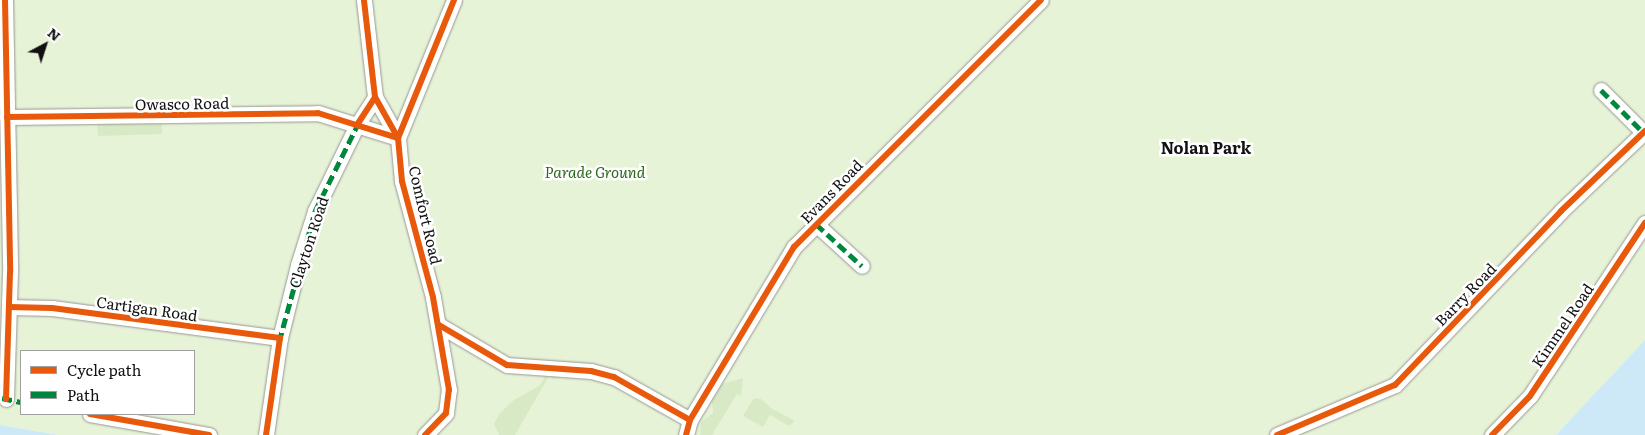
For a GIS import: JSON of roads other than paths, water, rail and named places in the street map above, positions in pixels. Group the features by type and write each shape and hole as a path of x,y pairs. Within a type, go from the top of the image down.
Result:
{"street":[{"path":"6,0 3,81 6,117 9,399"},
{"path":"364,0 374,97 398,138"},
{"name":"Comfort Road","path":"425,435 446,413 450,404 439,325 402,181 398,138 454,0"},
{"name":"Evans Road","path":"686,435 690,420 794,247 1041,0"},
{"path":"1601,90 1644,132"},
{"name":"Clayton Road","path":"266,435 280,338 315,211 357,125 374,97"},
{"name":"Owasco Road","path":"6,117 318,113 398,138"},
{"name":"Barry Road","path":"1277,435 1395,386 1560,212 1644,132"},
{"name":"Kimmel Road","path":"1492,435 1530,396 1645,223"},
{"path":"816,224 862,266"},
{"name":"Cartigan Road","path":"9,307 52,308 280,338"},
{"path":"439,325 507,365 591,371 614,377 690,420"},
{"path":"96,415 209,435"}],"water":[{"path":"1645,340 1645,435 1556,435 1598,390"},
{"path":"0,425 59,435 0,435"}],"district":[{"name":"Nolan Park","path":"1206,147"}],"park label":[{"name":"Parade Ground","path":"595,172"}]}
